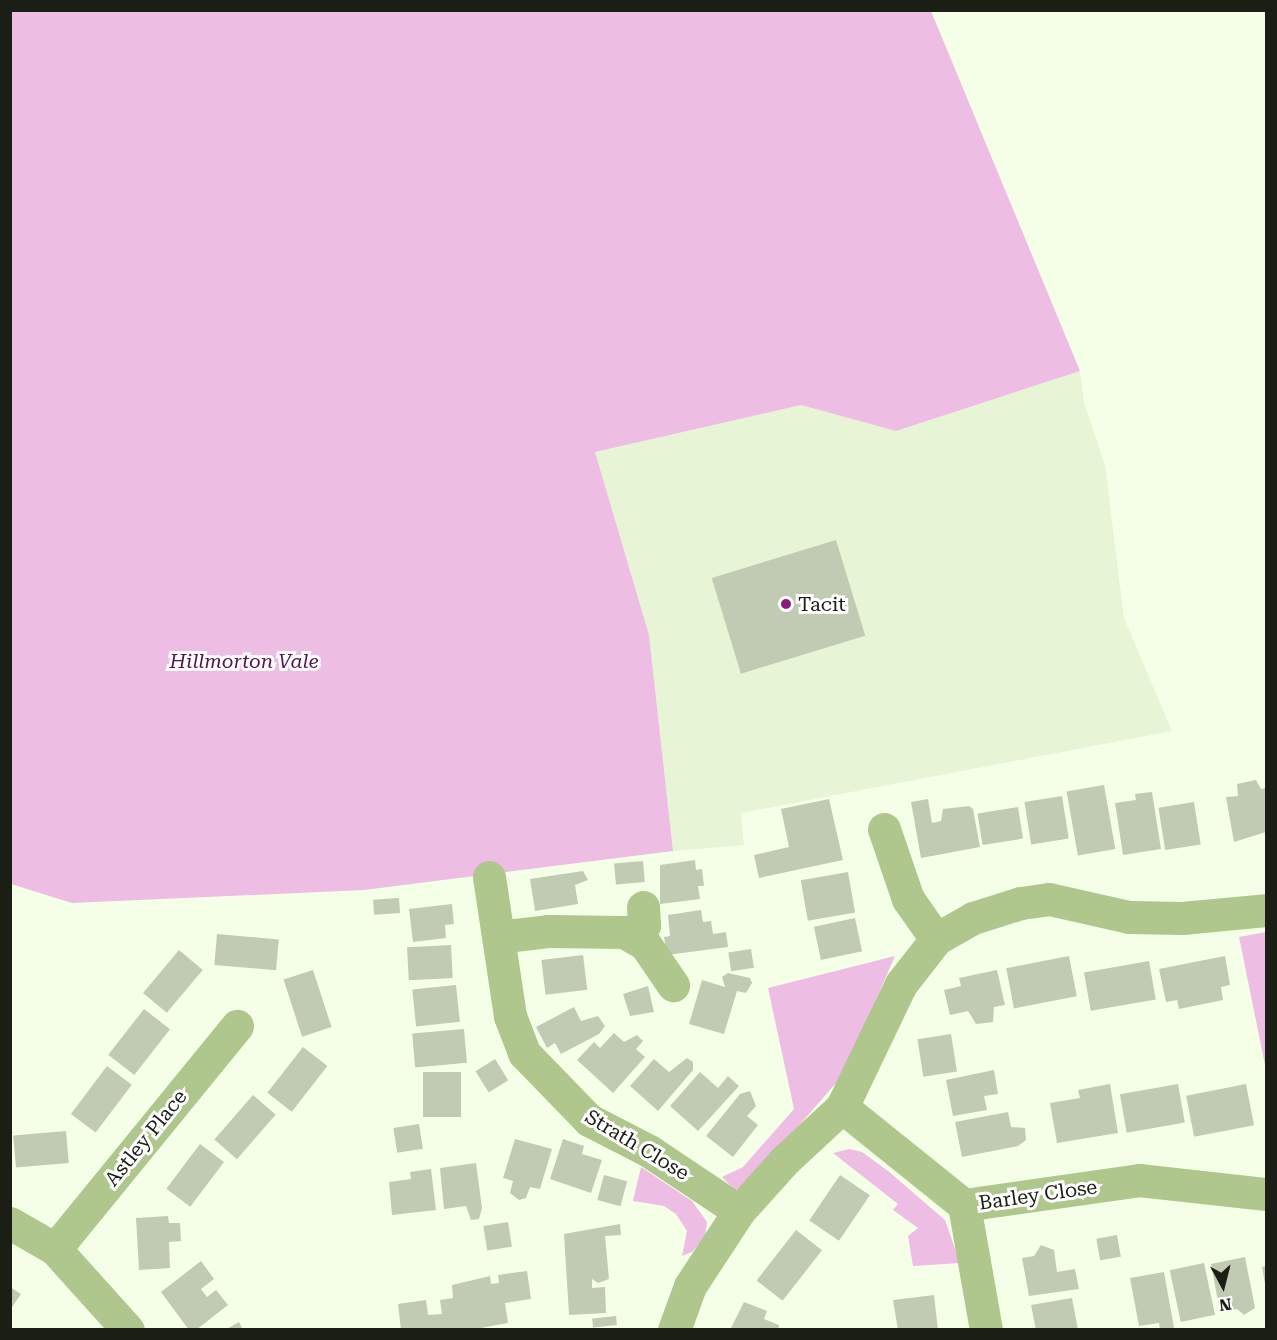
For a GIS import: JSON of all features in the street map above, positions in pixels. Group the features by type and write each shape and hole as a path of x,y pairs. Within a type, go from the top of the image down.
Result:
{"street":[{"path":"884,829 908,899 936,939"},
{"name":"Strath Close","path":"489,877 510,1016 524,1053 590,1120 650,1151 739,1211"},
{"path":"674,1329 690,1286 739,1211 785,1160 842,1107 901,984 936,939 973,918 1021,903 1049,899 1129,917 1182,918 1266,910"},
{"path":"499,938 548,931 600,930 640,921 673,985"},
{"name":"Astley Place","path":"55,1249 237,1026"},
{"name":"Barley Close","path":"842,1107 964,1205 1139,1180 1266,1194"},
{"path":"964,1205 986,1329"},
{"path":"10,1223 55,1249 128,1329"}],"shaded area":[{"path":"1080,371 1084,402 1105,465 1124,618 1172,731 741,813 744,845 673,851 649,635 595,452 801,405 896,431"}],"green space":[{"name":"Hillmorton Vale","path":"10,11 931,11 1080,371 896,431 801,405 595,452 649,635 673,851 364,890 72,903 11,884"},
{"path":"1266,932 1266,1070 1239,937"},
{"path":"895,956 843,1075 748,1184 735,1190 722,1177 743,1167 794,1109 768,988"},
{"path":"849,1149 862,1152 888,1171 945,1220 960,1263 913,1266 908,1236 918,1228 893,1210 898,1204 833,1153"},
{"path":"641,1167 692,1201 707,1222 705,1237 692,1252 682,1256 687,1231 676,1214 664,1206 633,1201"}],"building":[{"name":"Tacit","path":"836,540 865,636 741,674 712,578"},
{"path":"1256,780 1261,789 1266,788 1266,832 1234,842 1226,797 1238,796 1237,784"},
{"path":"1104,785 1115,849 1078,856 1067,792"},
{"path":"1152,792 1161,849 1123,855 1115,803 1136,800 1135,794"},
{"path":"1062,796 1069,838 1031,844 1024,802"},
{"path":"829,799 843,860 759,878 754,855 789,847 781,809"},
{"path":"928,799 932,823 941,821 943,809 969,806 973,809 980,847 921,858 911,802"},
{"path":"1194,802 1201,844 1165,850 1158,808"},
{"path":"1018,807 1023,839 983,845 978,813"},
{"path":"695,860 696,870 702,869 704,886 698,886 700,899 660,904 660,865"},
{"path":"643,861 645,882 616,884 614,864"},
{"path":"583,871 588,880 575,885 578,904 535,911 530,879"},
{"path":"848,872 855,912 808,921 801,880"},
{"path":"399,898 400,913 374,915 373,900"},
{"path":"452,904 454,924 445,925 446,938 413,942 409,909"},
{"path":"701,910 703,922 711,921 713,934 726,932 728,947 667,955 664,937 670,936 668,915"},
{"path":"855,918 862,951 821,960 814,927"},
{"path":"217,934 279,939 276,970 214,965"},
{"path":"451,945 453,978 409,980 407,947"},
{"path":"751,949 754,968 731,971 728,953"},
{"path":"179,950 203,970 167,1013 143,993"},
{"path":"583,955 587,990 546,995 541,960"},
{"path":"1069,956 1077,996 1014,1008 1006,968"},
{"path":"1225,956 1230,985 1221,987 1223,1000 1179,1009 1177,1000 1166,1002 1159,969"},
{"path":"1149,961 1156,999 1091,1011 1084,972"},
{"path":"313,970 332,1027 302,1037 284,980"},
{"path":"997,970 1005,1005 994,1007 993,1022 976,1024 968,1011 950,1015 944,990 961,986 959,978"},
{"path":"728,973 750,978 752,983 746,993 737,991 724,1034 689,1024 702,980 725,987 722,977"},
{"path":"456,985 460,1022 416,1026 412,990"},
{"path":"648,986 654,1012 630,1016 623,994"},
{"path":"574,1007 581,1021 598,1016 605,1026 599,1034 561,1054 555,1043 547,1048 536,1027"},
{"path":"144,1009 170,1029 134,1075 108,1055"},
{"path":"464,1029 467,1063 415,1067 412,1034"},
{"path":"614,1033 624,1042 637,1035 643,1041 636,1049 645,1057 613,1093 577,1060 594,1042 600,1048"},
{"path":"951,1034 957,1072 923,1077 917,1039"},
{"path":"303,1047 327,1066 292,1112 267,1093"},
{"path":"687,1058 693,1062 693,1070 658,1111 630,1086 654,1059 669,1072"},
{"path":"495,1059 508,1080 489,1092 475,1071"},
{"path":"107,1066 132,1085 96,1133 71,1114"},
{"path":"994,1070 998,1094 984,1096 987,1110 953,1116 946,1080"},
{"path":"423,1072 461,1072 461,1117 423,1117"},
{"path":"700,1072 718,1088 728,1076 739,1086 698,1131 670,1106"},
{"path":"1110,1084 1118,1133 1057,1143 1050,1103 1080,1098 1078,1090"},
{"path":"1178,1084 1185,1122 1127,1133 1120,1094"},
{"path":"1246,1084 1254,1125 1194,1137 1186,1096"},
{"path":"750,1091 756,1106 747,1116 758,1125 733,1157 706,1136 740,1094"},
{"path":"253,1095 276,1115 237,1159 214,1140"},
{"path":"1008,1112 1011,1127 1025,1128 1026,1140 1018,1146 962,1157 955,1122"},
{"path":"419,1124 423,1149 397,1153 393,1128"},
{"path":"66,1131 69,1163 16,1167 13,1136"},
{"path":"515,1139 552,1149 540,1189 530,1187 526,1198 519,1200 510,1193 513,1181 503,1178"},
{"path":"563,1139 584,1146 582,1154 602,1160 591,1193 550,1179"},
{"path":"200,1144 224,1162 190,1207 166,1189"},
{"path":"476,1163 482,1208 479,1219 471,1220 466,1206 444,1209 440,1168"},
{"path":"431,1169 436,1210 392,1215 389,1182 411,1179 410,1172"},
{"path":"604,1175 627,1181 620,1206 597,1200"},
{"path":"840,1175 870,1195 839,1241 809,1221"},
{"path":"168,1216 169,1223 180,1223 181,1241 169,1242 170,1268 139,1270 136,1218"},
{"path":"508,1222 512,1247 487,1251 483,1226"},
{"path":"620,1224 621,1235 605,1236 609,1279 598,1283 592,1279 592,1288 605,1287 606,1313 569,1315 564,1234"},
{"path":"796,1230 822,1250 783,1301 757,1280"},
{"path":"1117,1235 1121,1257 1100,1260 1096,1239"},
{"path":"1041,1245 1054,1250 1057,1272 1075,1269 1079,1289 1029,1296 1022,1258 1034,1256"},
{"path":"1245,1257 1255,1308 1244,1315 1237,1309 1220,1312 1211,1264"},
{"path":"201,1261 214,1279 201,1289 207,1297 216,1290 228,1305 196,1330 189,1330 161,1292"},
{"path":"1204,1263 1215,1315 1181,1322 1170,1270"},
{"path":"1266,1266 1266,1284 1265,1284 1262,1267"},
{"path":"527,1271 531,1299 505,1303 508,1323 470,1330 401,1330 398,1304 426,1300 428,1315 442,1314 440,1300 453,1298 452,1285 490,1276 491,1284 499,1283 498,1275"},
{"path":"1164,1272 1174,1328 1160,1330 1159,1323 1139,1326 1130,1278"},
{"path":"10,1287 21,1294 10,1310"},
{"path":"934,1295 938,1330 898,1330 893,1300"},
{"path":"1072,1298 1078,1330 1036,1330 1031,1305"},
{"path":"744,1302 767,1311 764,1319 779,1325 778,1330 730,1330"},
{"path":"616,1316 617,1325 593,1327 592,1319"},
{"path":"239,1322 243,1330 225,1330"}],"place":[{"name":"Tacit","path":"786,604"}]}
